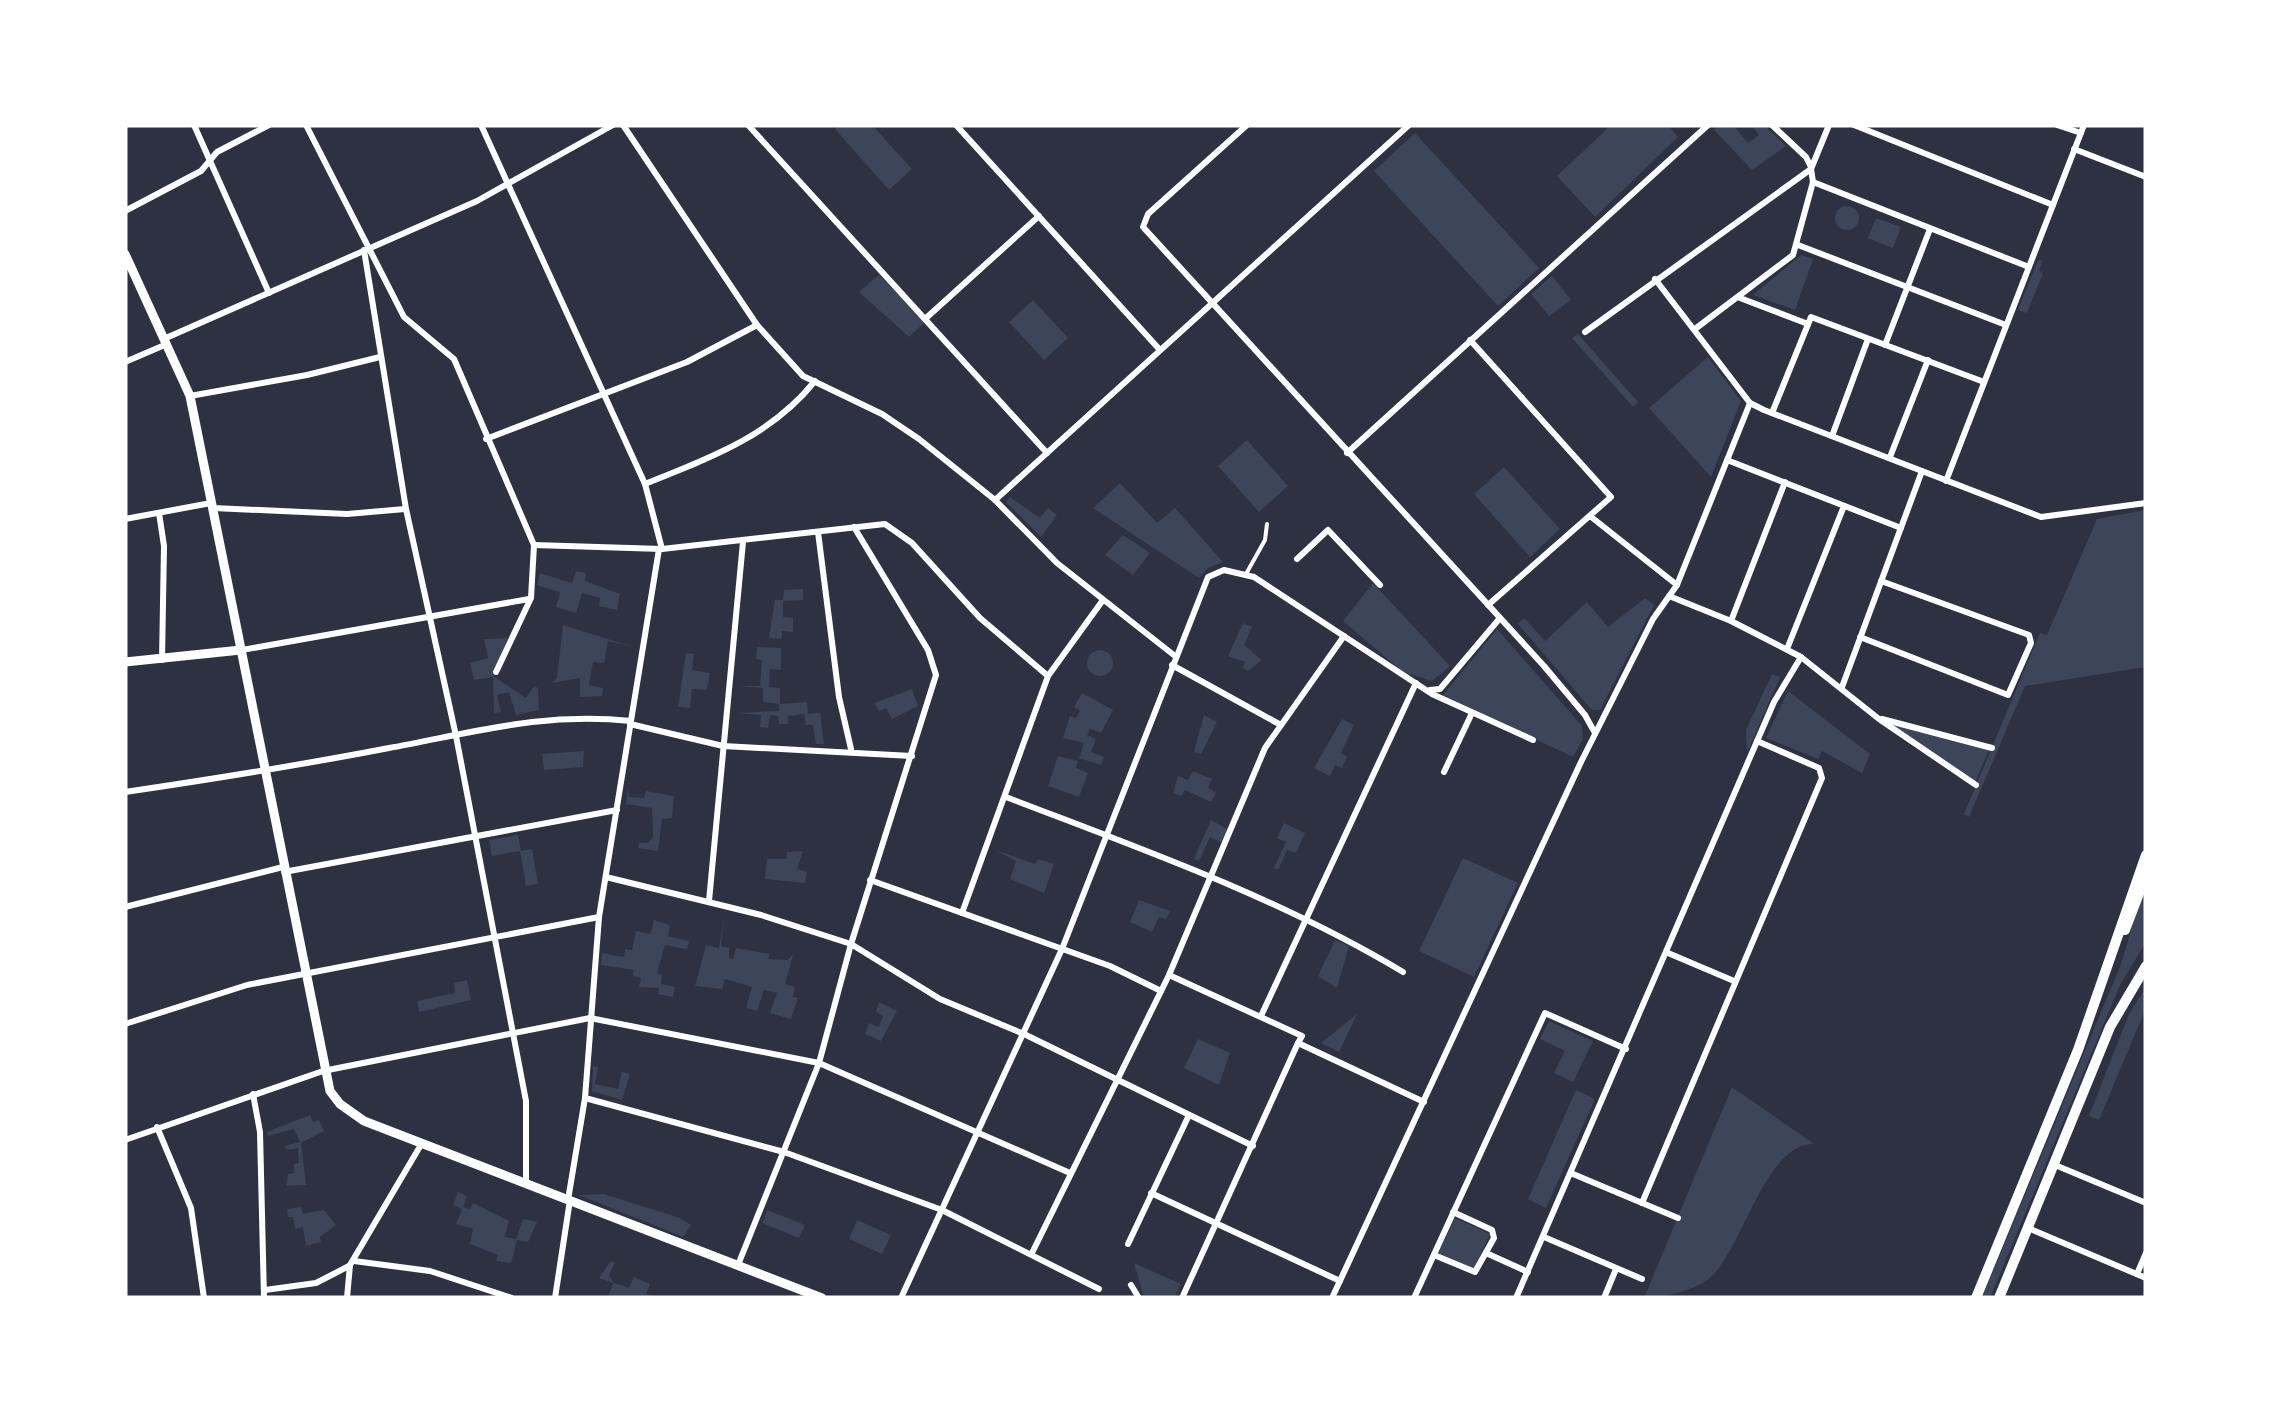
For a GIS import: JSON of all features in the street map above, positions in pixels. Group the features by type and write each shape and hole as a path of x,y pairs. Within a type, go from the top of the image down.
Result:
{"main road":[{"path":"2092,1012 2146,856"},
{"path":"1976,1298 2146,875"},
{"path":"1999,1298 2120,1007 2146,956"},
{"path":"2120,1007 2146,966"}],"street":[{"path":"194,125 269,293"},
{"path":"125,211 201,171 217,152 269,125"},
{"path":"306,125 404,317 454,359 534,545 531,598 496,672"},
{"path":"482,125 644,484 660,549 599,917 585,1098 555,1298"},
{"path":"125,362 509,185 613,125"},
{"path":"623,125 756,325 803,376 901,426 995,500 1057,563 1175,656"},
{"path":"748,125 1047,453"},
{"path":"956,125 1160,350"},
{"path":"1247,125 1144,222 1211,303 1500,618 1585,715 1595,734"},
{"path":"995,500 1409,125"},
{"path":"1347,452 1708,125"},
{"path":"1695,329 1786,262 1798,244 1813,182 1811,169 1806,157 1772,125"},
{"path":"1586,332 1811,169 1829,125"},
{"path":"1854,125 1872,128 2053,205"},
{"path":"1946,481 2082,129 2057,125"},
{"path":"2074,150 2146,178"},
{"path":"1813,182 2029,267"},
{"path":"925,319 1038,216"},
{"path":"1885,345 1930,228"},
{"path":"1798,244 2006,325"},
{"path":"367,249 380,357 406,508 456,736 528,1122 526,1184"},
{"path":"125,254 190,396 303,974 330,1090 353,1114 738,1265 794,1293 821,1298"},
{"path":"1655,279 1750,403 2041,517 2146,503"},
{"path":"1740,298 1808,324"},
{"path":"1772,413 1811,317 1984,382"},
{"path":"486,439 686,362 756,325"},
{"path":"1832,436 1868,339"},
{"path":"1470,340 1611,497 1488,605"},
{"path":"190,396 380,357"},
{"path":"1890,458 1928,360"},
{"path":"644,484 764,431 794,407 815,380"},
{"path":"1332,1298 1595,734 1653,619 1677,585 1750,403"},
{"path":"1726,460 1901,528"},
{"path":"1842,687 1922,471"},
{"path":"1731,621 1785,482"},
{"path":"125,520 211,505 346,514 406,508"},
{"path":"1786,649 1844,506"},
{"path":"159,513 164,546 162,660"},
{"path":"1590,516 1677,585"},
{"path":"534,545 660,549 885,524 898,530 980,618 1048,676"},
{"path":"738,1265 819,1064 851,944 912,756 936,667 854,527"},
{"path":"1297,560 1328,530 1380,586"},
{"path":"818,532 839,698 852,750"},
{"path":"709,901 744,542"},
{"path":"902,1298 1062,949 1208,577 1218,570 1246,574 1420,686 1533,740"},
{"path":"1860,637 2008,695 2031,643 2026,634 1882,581"},
{"path":"1670,596 1731,621 1801,658 1976,785"},
{"path":"125,662 240,650 531,598"},
{"path":"962,913 1048,676 1103,600"},
{"path":"1420,686 1440,689 1500,618"},
{"path":"1032,1253 1169,975 1279,724 1344,636"},
{"path":"1516,1298 1573,1174 1776,696 1801,658"},
{"path":"1172,665 1279,724"},
{"path":"1261,1016 1304,919 1420,686"},
{"path":"1444,772 1472,713"},
{"path":"125,792 264,772 552,717 631,723 724,746 912,756"},
{"path":"1880,719 1992,748"},
{"path":"1642,1203 1822,770 1757,741"},
{"path":"1006,797 1212,877 1304,919 1403,972"},
{"path":"125,907 283,870 617,810"},
{"path":"606,876 709,901 851,944 940,998 1024,1034 1253,1146"},
{"path":"870,880 1062,949 1161,991"},
{"path":"125,1024 216,993 599,917"},
{"path":"1668,953 1734,980"},
{"path":"1169,975 1302,1036 1182,1298"},
{"path":"1414,1298 1545,1013 1626,1049"},
{"path":"125,1140 323,1071 590,1018 819,1064 979,1130 1070,1174"},
{"path":"1298,1043 1424,1102"},
{"path":"253,1094 260,1132 264,1294 316,1283 352,1263 430,1271 512,1298"},
{"path":"585,1098 784,1152 942,1210 1099,1288"},
{"path":"1128,1244 1190,1115"},
{"path":"158,1128 190,1208 204,1298"},
{"path":"347,1298 352,1263 422,1143"},
{"path":"2054,1165 2146,1203"},
{"path":"1573,1174 1678,1218"},
{"path":"1152,1193 1340,1281"},
{"path":"1434,1255 1475,1272 1486,1253 1493,1232 1454,1212"},
{"path":"2028,1228 2146,1278"},
{"path":"1544,1237 1642,1279"},
{"path":"1486,1253 1528,1272"},
{"path":"2137,1274 2146,1253"},
{"path":"1604,1298 1616,1269"},
{"path":"1131,1285 1140,1298"}],"lane":[{"path":"1246,574 1265,540 1268,524"}],"shaded area":[{"path":"840,125 872,125 912,169 889,190 835,129"},
{"path":"1611,125 1668,125 1678,137 1595,217 1557,176"},
{"path":"1719,125 1733,125 1748,143 1759,135 1751,125 1764,125 1786,146 1752,170 1714,130"},
{"path":"1415,133 1539,268 1498,306 1374,171"},
{"path":"1847,206 1859,218 1847,230 1835,218"},
{"path":"1876,218 1901,227 1893,248 1868,238"},
{"path":"1801,255 1813,259 1795,310 1753,295"},
{"path":"2038,260 2042,261 2039,271 2043,273 2027,313 2018,310"},
{"path":"879,275 925,322 909,337 859,292"},
{"path":"1552,276 1571,300 1549,316 1531,294"},
{"path":"1033,300 1068,338 1044,360 1009,322"},
{"path":"1578,334 1638,402 1633,407 1572,338"},
{"path":"1708,357 1741,401 1711,477 1649,408"},
{"path":"1247,440 1288,486 1259,512 1218,466"},
{"path":"1504,467 1560,529 1530,557 1474,494"},
{"path":"1120,483 1157,523 1175,508 1223,562 1208,568 1199,578 1093,508"},
{"path":"1010,497 1040,518 1048,508 1057,515 1041,537 1006,502"},
{"path":"2146,510 2146,667 2025,686 1969,817 1964,814 2040,633 2047,635 2097,519"},
{"path":"1123,535 1150,553 1133,575 1105,555"},
{"path":"576,571 586,573 585,581 620,594 617,610 599,606 600,598 582,593 576,613 556,607 560,592 537,585 540,573 572,583"},
{"path":"1373,583 1450,666 1432,681 1403,672 1343,621"},
{"path":"803,589 803,600 783,601 783,617 793,618 793,632 782,631 782,639 769,638 775,600 783,600 784,590"},
{"path":"1645,598 1654,605 1600,710 1592,710 1518,624 1524,618 1545,641 1587,602 1608,627"},
{"path":"1243,623 1252,627 1244,645 1262,660 1248,671 1243,668 1245,662 1228,656"},
{"path":"563,625 633,647 608,641 604,663 593,662 589,685 603,688 602,696 580,697 580,678 552,683 557,678"},
{"path":"1497,629 1582,726 1583,739 1573,757 1443,695"},
{"path":"508,638 493,676 526,698 534,686 538,688 539,710 516,715 509,692 497,695 501,712 494,713 493,677 474,680 470,663 488,658 484,639"},
{"path":"757,647 781,648 781,670 770,669 769,687 780,688 780,704 807,702 808,714 820,713 824,744 816,744 813,725 806,725 804,714 788,716 788,724 779,724 778,716 770,715 768,728 760,727 761,715 736,713 779,711 779,704 763,702 763,688 738,686 760,686 762,660 756,659"},
{"path":"1100,650 1109,654 1113,663 1109,672 1100,676 1091,672 1087,663 1091,654"},
{"path":"686,653 694,654 692,670 710,673 707,690 692,689 690,708 678,707"},
{"path":"1772,674 1780,677 1747,753 1746,730"},
{"path":"912,689 918,706 892,719 886,708 879,711 875,703"},
{"path":"1788,691 1870,754 1862,773 1822,751 1818,759 1766,738"},
{"path":"1082,693 1113,710 1101,733 1090,729 1087,735 1096,739 1091,752 1104,757 1101,765 1079,758 1084,743 1063,738 1070,716 1076,718 1080,711 1074,707"},
{"path":"1204,715 1217,722 1201,754 1194,752"},
{"path":"1342,719 1354,725 1341,753 1347,757 1342,768 1335,765 1330,776 1314,768"},
{"path":"1891,723 1989,750 1975,782"},
{"path":"584,751 583,767 544,770 542,754"},
{"path":"1058,756 1078,761 1076,768 1088,773 1079,797 1048,786"},
{"path":"1193,771 1212,779 1208,788 1216,793 1211,802 1185,790 1181,796 1173,793 1178,776 1188,780"},
{"path":"628,788 629,797 644,798 646,791 674,796 672,818 662,819 658,851 638,848 639,843 648,843 653,837 652,808 626,804"},
{"path":"1211,820 1229,830 1222,843 1210,837 1199,861 1194,859"},
{"path":"1284,823 1305,833 1296,853 1287,850 1278,870 1274,868 1286,842 1277,838"},
{"path":"518,835 521,851 532,849 538,884 526,886 520,851 492,856 489,840"},
{"path":"996,850 1035,864 1038,859 1054,864 1044,893 1010,879 1016,861"},
{"path":"803,851 797,869 807,872 805,883 765,879 767,859 786,859 787,852"},
{"path":"1463,858 1518,883 1474,977 1419,951"},
{"path":"2146,881 2146,942 2120,985 1990,1298 1982,1298 2121,964"},
{"path":"1139,900 1170,911 1166,919 1159,917 1152,932 1130,922"},
{"path":"724,918 721,946 729,948 729,958 733,959 736,948 770,954 768,959 787,960 793,955 785,984 795,987 793,997 798,998 791,1019 770,1013 777,993 764,990 757,1011 746,1008 752,987 725,979 722,989 695,986 706,945 719,948"},
{"path":"654,920 670,925 668,936 689,941 687,949 665,945 657,973 662,975 661,984 675,987 673,997 658,994 659,988 639,987 641,978 633,976 634,970 601,965 602,953 624,957 625,949 632,950 636,931 651,934"},
{"path":"1335,940 1349,946 1337,988 1318,976"},
{"path":"467,980 471,1000 419,1012 417,1001 455,993 454,983"},
{"path":"2146,987 2146,1008 2099,1120 2089,1116 2129,1014"},
{"path":"879,1002 897,1011 881,1041 865,1034 869,1023 879,1027 883,1016 876,1012"},
{"path":"1357,1014 1339,1052 1321,1043"},
{"path":"1549,1021 1593,1041 1573,1082 1554,1073 1565,1051 1540,1039"},
{"path":"1198,1039 1230,1053 1219,1085 1184,1068"},
{"path":"593,1066 598,1067 595,1084 618,1089 622,1072 630,1074 622,1100 592,1091"},
{"path":"1732,1087 1814,1144 1797,1148 1768,1178 1711,1277 1679,1292 1644,1298"},
{"path":"1576,1090 1595,1099 1546,1208 1528,1199"},
{"path":"310,1115 313,1122 319,1120 324,1131 301,1143 306,1185 286,1186 288,1174 294,1173 294,1164 299,1163 298,1148 286,1150 285,1146 300,1142 294,1129 268,1136 267,1132"},
{"path":"458,1192 467,1196 463,1207 470,1209 473,1203 509,1221 505,1237 516,1239 523,1219 537,1222 528,1242 517,1240 511,1263 496,1261 498,1255 470,1244 473,1229 456,1224 462,1209 453,1205"},
{"path":"604,1194 691,1225 683,1237 579,1195"},
{"path":"301,1207 303,1214 324,1210 336,1225 320,1237 321,1242 306,1246 303,1227 295,1229 293,1217 288,1217 287,1209"},
{"path":"767,1210 805,1225 799,1238 762,1223"},
{"path":"1455,1218 1490,1234 1473,1271 1438,1254"},
{"path":"857,1220 891,1235 882,1254 849,1239"},
{"path":"611,1261 615,1262 609,1275 614,1283 629,1288 634,1277 650,1284 646,1294 659,1298 608,1297 613,1283 599,1278"},
{"path":"1134,1263 1181,1284 1174,1298 1144,1298"}]}
